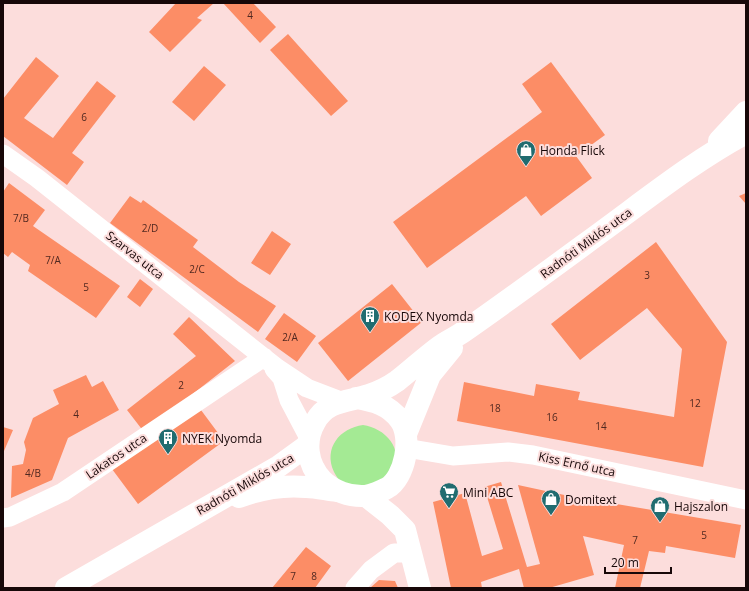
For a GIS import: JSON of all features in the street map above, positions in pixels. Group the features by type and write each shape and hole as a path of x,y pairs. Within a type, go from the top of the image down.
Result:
{"street":[{"name":"Radnóti Miklós utca","path":"699,160 746,112"},
{"name":"Radnóti Miklós utca","path":"349,400 370,395 397,381 440,346 473,324 699,160 746,133"},
{"name":"Szarvas utca","path":"3,154 38,178 277,368 307,388 349,400"},
{"name":"Radnóti Miklós utca","path":"406,441 430,375 473,324"},
{"name":"Szarvas utca","path":"264,357 282,378 289,400 309,441"},
{"name":"Lakatos utca","path":"3,518 10,518 63,492 264,357"},
{"path":"349,400 378,402 391,411 401,421 406,441 404,463 389,488 366,496 353,495 339,491 326,484 317,475 310,462 309,441 315,421 328,407 349,400"},
{"name":"Radnóti Miklós utca","path":"66,588 279,466 309,441"},
{"name":"Kiss Ernő utca","path":"406,441 453,456 508,452 533,455 746,500"},
{"name":"Radnóti Miklós utca","path":"181,522 253,492 286,487 307,487 339,491"},
{"path":"366,496 402,525 405,530 420,588"},
{"path":"355,588 371,570 394,553 410,553"}],"green space":[{"path":"363,425 379,430 385,435 391,441 396,455 392,472 376,487 344,484 334,472 331,463 332,447 341,435 347,430"}],"building":[{"path":"176,3 214,3 197,18 202,20 170,52 149,32"},
{"path":"223,3 253,3 276,27 260,43"},
{"path":"288,34 348,101 331,116 270,50"},
{"path":"36,57 59,76 24,118 53,138 97,81 116,96 72,153 84,162 67,185 3,136 3,99"},
{"name":"Honda Flick","path":"551,62 605,135 576,156 592,178 541,216 526,196 427,268 393,222 542,112 522,84"},
{"path":"204,66 226,85 194,121 172,102"},
{"path":"9,183 45,210 33,226 120,286 96,318 28,271 30,265 12,252 8,257 3,253 3,192"},
{"path":"746,193 746,204 739,196"},
{"path":"130,196 141,203 143,200 198,240 193,247 239,282 276,306 258,332 110,223"},
{"path":"272,231 291,244 270,275 251,263"},
{"path":"656,242 727,342 703,467 457,421 464,382 534,396 536,384 580,392 578,400 674,417 682,349 647,308 580,360 551,324"},
{"path":"140,279 153,289 140,307 127,297"},
{"name":"KODEX Nyomda","path":"392,284 422,322 348,381 318,343"},
{"path":"284,313 316,336 297,362 265,339"},
{"path":"189,317 235,361 144,432 127,410 196,356 173,334"},
{"path":"86,375 92,387 103,381 119,410 68,438 52,480 11,498 12,466 23,464 26,450 24,442 33,418 59,404 53,390"},
{"name":"NYEK Nyomda","path":"198,406 224,441 138,504 112,469"},
{"path":"3,427 13,430 4,451 3,450"},
{"path":"501,482 527,567 540,564 518,485 569,496 741,525 735,558 666,546 665,553 649,551 640,588 615,588 624,545 583,536 594,575 549,588 524,588 519,569 481,582 482,588 451,588 433,502 465,493 482,556 503,549 484,487"},
{"path":"306,547 331,566 315,588 272,588"},
{"path":"379,580 395,581 398,588 370,588"}],"place":[{"name":"Honda Flick","path":"526,167"},
{"name":"KODEX Nyomda","path":"370,333"},
{"name":"NYEK Nyomda","path":"168,455"},
{"name":"Mini ABC","path":"449,509"},
{"name":"Domitext","path":"551,516"},
{"name":"Hajszalon","path":"660,523"}]}
